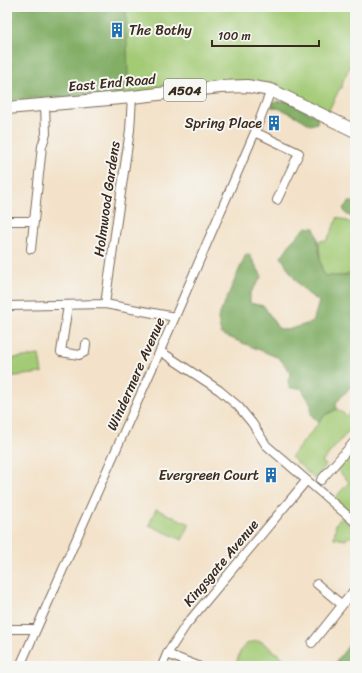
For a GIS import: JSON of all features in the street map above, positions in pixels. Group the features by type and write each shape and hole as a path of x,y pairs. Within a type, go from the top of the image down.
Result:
{"main road":[{"name":"East End Road","path":"7,108 45,103 132,97 220,87 247,86 271,90 355,130"}],"street":[{"name":"Windermere Avenue","path":"20,666 175,317 255,132 271,90"},
{"name":"Holmwood Gardens","path":"105,304 130,130 132,97"},
{"path":"32,249 42,146 46,134 45,103"},
{"path":"255,132 299,153 276,200"},
{"path":"7,221 34,221"},
{"path":"7,306 105,304 175,317"},
{"path":"68,305 61,352 79,354 85,352 86,344"},
{"path":"160,351 219,390 238,406 266,445 355,522"},
{"path":"321,480 355,441"},
{"name":"Kingsgate Avenue","path":"162,666 167,654 186,625 306,481"},
{"path":"317,584 341,604"},
{"path":"312,642 341,604 355,589"},
{"path":"7,629 36,629"},
{"path":"167,654 198,666"}],"green space":[{"path":"7,7 355,7 355,60 353,60 343,81 342,88 340,88 326,116 247,86 7,108"},
{"path":"7,7 126,7 128,77 123,93 7,99"},
{"path":"272,102 288,102 318,117 317,123 310,125 291,114 271,107"},
{"path":"349,202 355,202 355,219 346,214 343,208"},
{"path":"338,217 355,225 355,263 351,273 344,276 325,276 321,269 319,241 327,240"},
{"path":"306,227 314,228 318,240 321,264 325,276 344,276 355,272 355,382 336,403 337,409 325,415 318,422 311,415 311,404 301,388 290,388 288,381 291,373 279,358 221,334 218,318 246,254 249,254 262,276 250,294 250,303 264,306 278,328 287,330 313,322 319,301 301,287 281,257 292,241"},
{"path":"39,355 42,373 7,377 7,359"},
{"path":"355,408 355,427 353,426 322,462 326,465 315,479 291,457 325,415 337,409 347,416"},
{"path":"355,448 355,515 334,499 349,482 336,469"},
{"path":"156,509 190,524 182,540 149,525"},
{"path":"341,518 355,529 355,540 349,536 346,540 334,538 336,523"},
{"path":"355,637 355,656 347,666 333,666"},
{"path":"258,641 262,642 294,666 235,666 244,646"}],"place":[{"name":"The Bothy","path":"117,30"},
{"name":"Spring Place","path":"274,123"},
{"name":"Evergreen Court","path":"271,475"}]}
